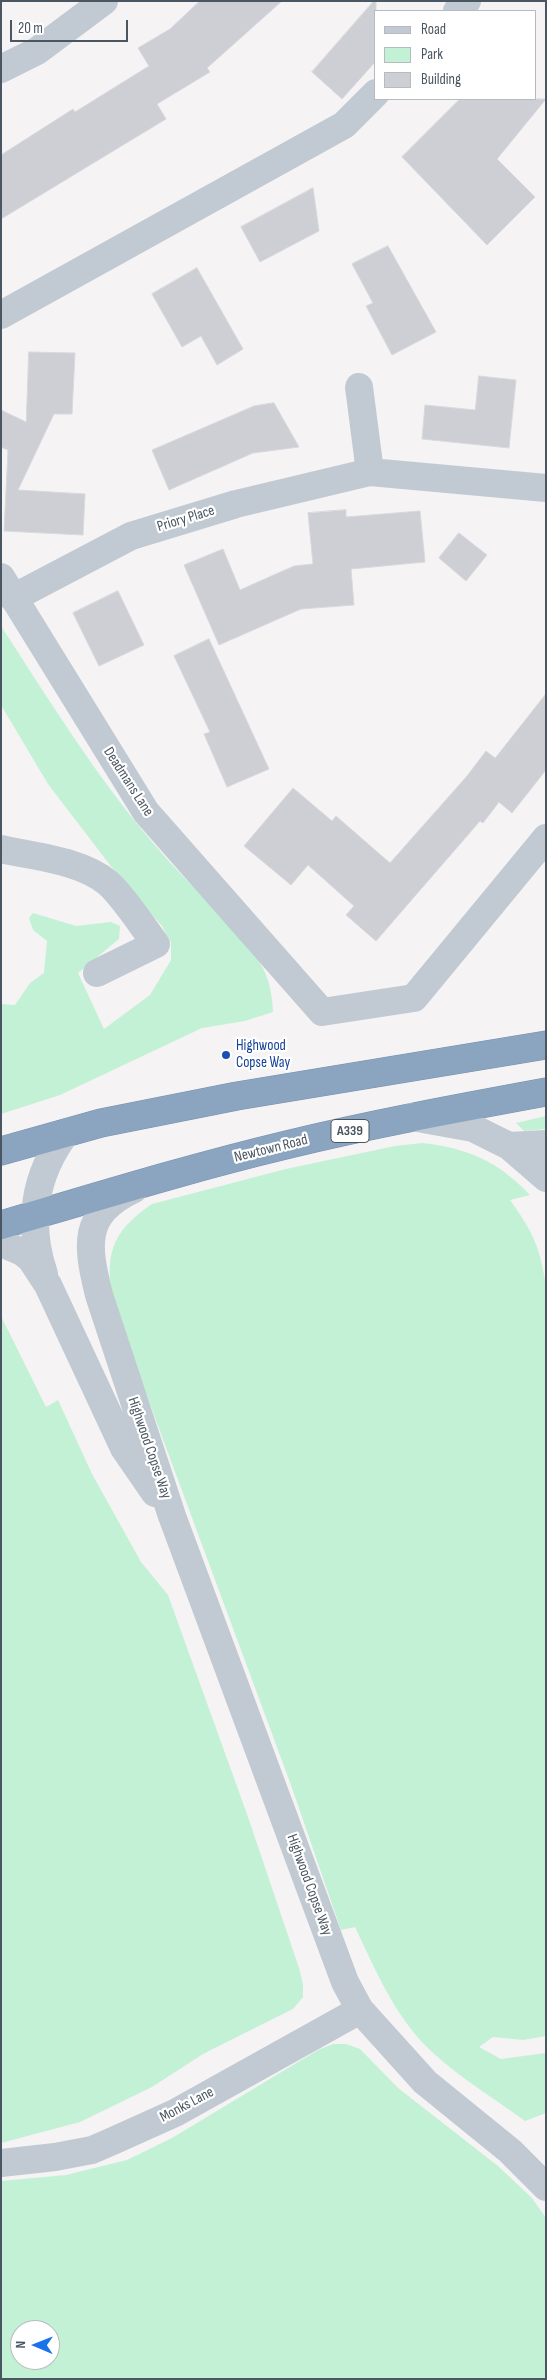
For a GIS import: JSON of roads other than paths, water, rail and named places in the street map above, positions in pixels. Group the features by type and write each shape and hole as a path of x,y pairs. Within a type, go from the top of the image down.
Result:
{"highway":[{"path":"1,1151 101,1123 237,1096 546,1044"},
{"name":"Newtown Road","path":"1,1225 156,1179 286,1145 412,1117 546,1092"}],"street":[{"path":"1,69 37,50 104,1"},
{"path":"458,10 467,1"},
{"path":"1,315 344,125 374,95"},
{"path":"359,387 370,472"},
{"name":"Priory Place","path":"7,588 131,536 236,504 370,472 546,488"},
{"name":"Deadmans Lane","path":"7,588 146,812 322,1012"},
{"path":"294,1013 322,1012 414,998 546,838"},
{"path":"1,849 65,863 89,871 108,883 156,944 96,973"},
{"path":"412,1117 473,1128 509,1146 546,1178"},
{"path":"48,1285 38,1255 34,1228 35,1215 40,1183 51,1153 66,1133"},
{"path":"509,1146 546,1144"},
{"name":"Highwood Copse Way","path":"156,1179 121,1195 104,1207 94,1225 91,1241 91,1262 99,1295 172,1516 345,1982 360,2010 424,2082 510,2151 546,2187"},
{"name":"Highwood Copse Way","path":"1,1243 22,1252 31,1259 48,1285 124,1448 172,1516"},
{"name":"Monks Lane","path":"1,2163 55,2157 92,2150 107,2144 175,2113 360,2010"}],"place":[{"name":"Highwood Copse Way","path":"226,1055"}]}
